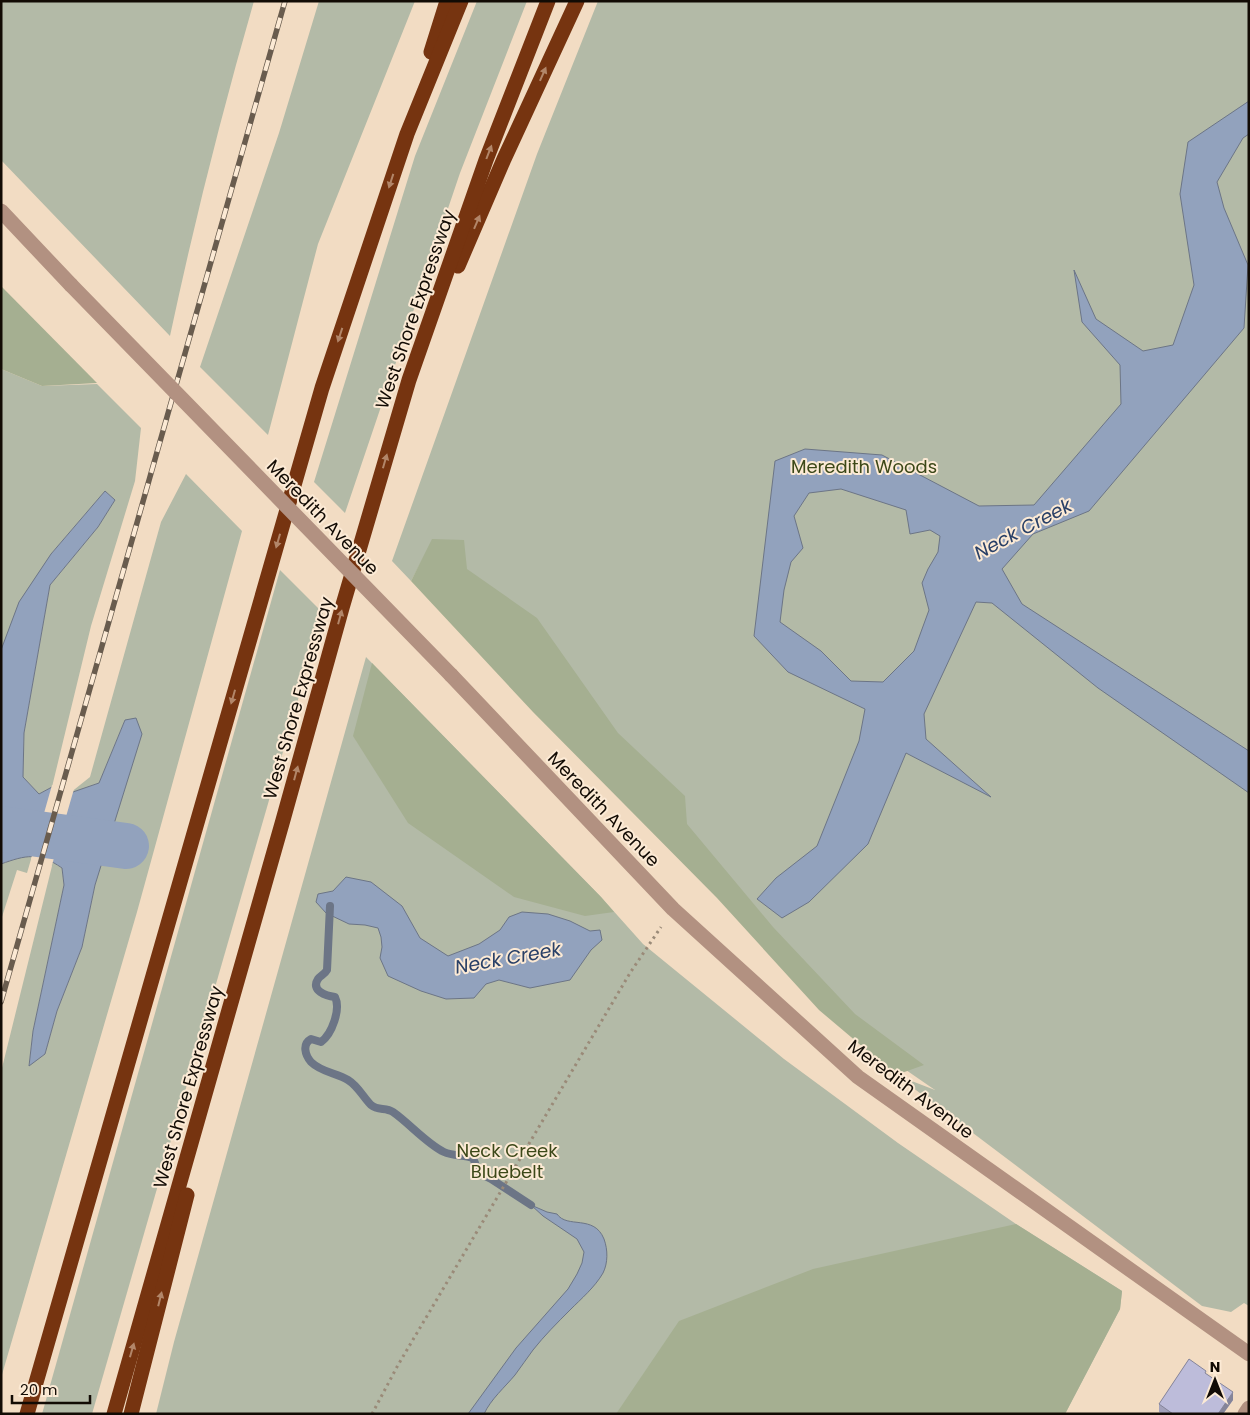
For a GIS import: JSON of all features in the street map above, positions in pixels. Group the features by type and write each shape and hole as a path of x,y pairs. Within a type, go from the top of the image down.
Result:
{"highway":[{"path":"27,1414 320,398 407,134 446,1"},
{"path":"407,134 461,1"},
{"name":"West Shore Expressway","path":"114,1414 342,608 409,380 486,160 548,1"},
{"path":"409,380 504,159 577,1"},
{"path":"130,1414 283,820"}],"street":[{"name":"Meredith Avenue","path":"1,211 451,675 673,908 858,1077 1249,1354"},
{"path":"1245,1414 1249,1408"}],"path":[{"path":"372,1414 398,1366 625,981 673,908"}],"green space":[{"path":"1,1 254,1 209,168 170,336 1,160"},
{"path":"319,1 415,1 318,244 268,435 200,367 279,133"},
{"path":"477,1 527,1 460,173 345,513 314,482 415,156"},
{"name":"Meredith Woods","path":"598,1 1249,1 1249,1306 1244,1303 1231,1312 1202,1306 896,1075 935,1090 861,1039 426,553 411,581 392,561 537,154"},
{"path":"1,286 97,383 42,386 1,369"},
{"path":"1,369 42,386 97,384 141,428 135,481 91,626 52,787 39,794 23,777 24,733 50,585 98,527 115,500 105,491 51,554 1,698"},
{"path":"186,474 242,531 137,912 1,1378 1,1072 52,866 51,861 62,868 64,885 33,1031 29,1065 45,1054 57,1011 82,947 125,720 99,783 70,793 90,777 161,522"},
{"path":"432,539 464,540 467,569 537,618 618,733 685,796 687,824 773,927 855,1014 924,1065 896,1075 819,1010 717,898 533,712 411,581"},
{"path":"280,570 323,613 92,1414 42,1414"},
{"name":"Neck Creek Bluebelt","path":"366,657 601,897 643,944 784,1059 898,1143 1016,1224 1122,1291 1120,1309 1065,1414 156,1414 174,1342"},
{"path":"372,663 614,912 585,916 514,897 408,823 353,736"},
{"path":"32,856 27,873 17,870 1,920 1,864 20,857"},
{"path":"1016,1224 1122,1291 1120,1309 1065,1414 616,1414 679,1321 813,1269"}],"water":[{"path":"1249,101 1249,134 1243,138 1217,182 1224,208 1248,265 1244,328 1089,511 1033,534 1002,569 1022,604 1249,751 1249,793 1098,688 992,603 976,602 924,714 926,739 991,797 906,753 868,844 809,902 782,918 757,899 776,878 817,846 859,741 865,709 788,672 754,636 775,461 805,449 882,455 979,506 1034,505 1121,404 1120,365 1082,322 1074,270 1096,319 1143,351 1173,345 1194,285 1180,194 1188,142","holes":["841,489 906,510 910,534 930,530 940,536 938,552 922,583 929,610 914,651 883,682 851,681 821,651 780,622 784,590 791,562 803,548 794,516 809,493"]},
{"path":"105,491 115,500 98,527 50,585 24,733 23,777 39,794 52,787 70,793 99,783 125,720 136,718 142,734 95,885 82,947 57,1011 45,1054 29,1066 33,1031 64,885 62,868 46,859 25,857 1,864 1,650 19,602 51,554"},
{"path":"346,877 371,882 402,906 420,938 448,956 479,944 500,930 509,917 522,912 548,914 570,921 590,931 600,930 602,940 591,950 570,980 530,988 499,980 486,984 474,998 446,999 421,991 388,976 380,958 382,947 378,928 349,924 326,913 316,902 318,894 333,891"},
{"path":"531,1205 557,1214 567,1221 587,1224 600,1231 606,1248 607,1261 605,1269 592,1288 537,1345 515,1375 494,1398 484,1414 468,1414 516,1348 568,1289 582,1263 584,1252 577,1239 543,1216"}],"pier":[{"path":"52,785 70,790 74,789 52,865 31,859"}],"building":[{"path":"1189,1359 1206,1371 1205,1373 1233,1392 1218,1414 1173,1414 1159,1404"}],"waterway":[{"name":"Neck Creek","path":"1,829 126,846"},
{"path":"330,906 327,970 318,979 316,987 320,992 335,997 337,1008 332,1027 325,1038 321,1042 311,1039 306,1044 305,1050 311,1062 319,1068 352,1082 371,1105 393,1112 438,1148 447,1153 473,1158 479,1173 531,1205"}],"railway":[{"path":"1,1002 285,1"}]}
